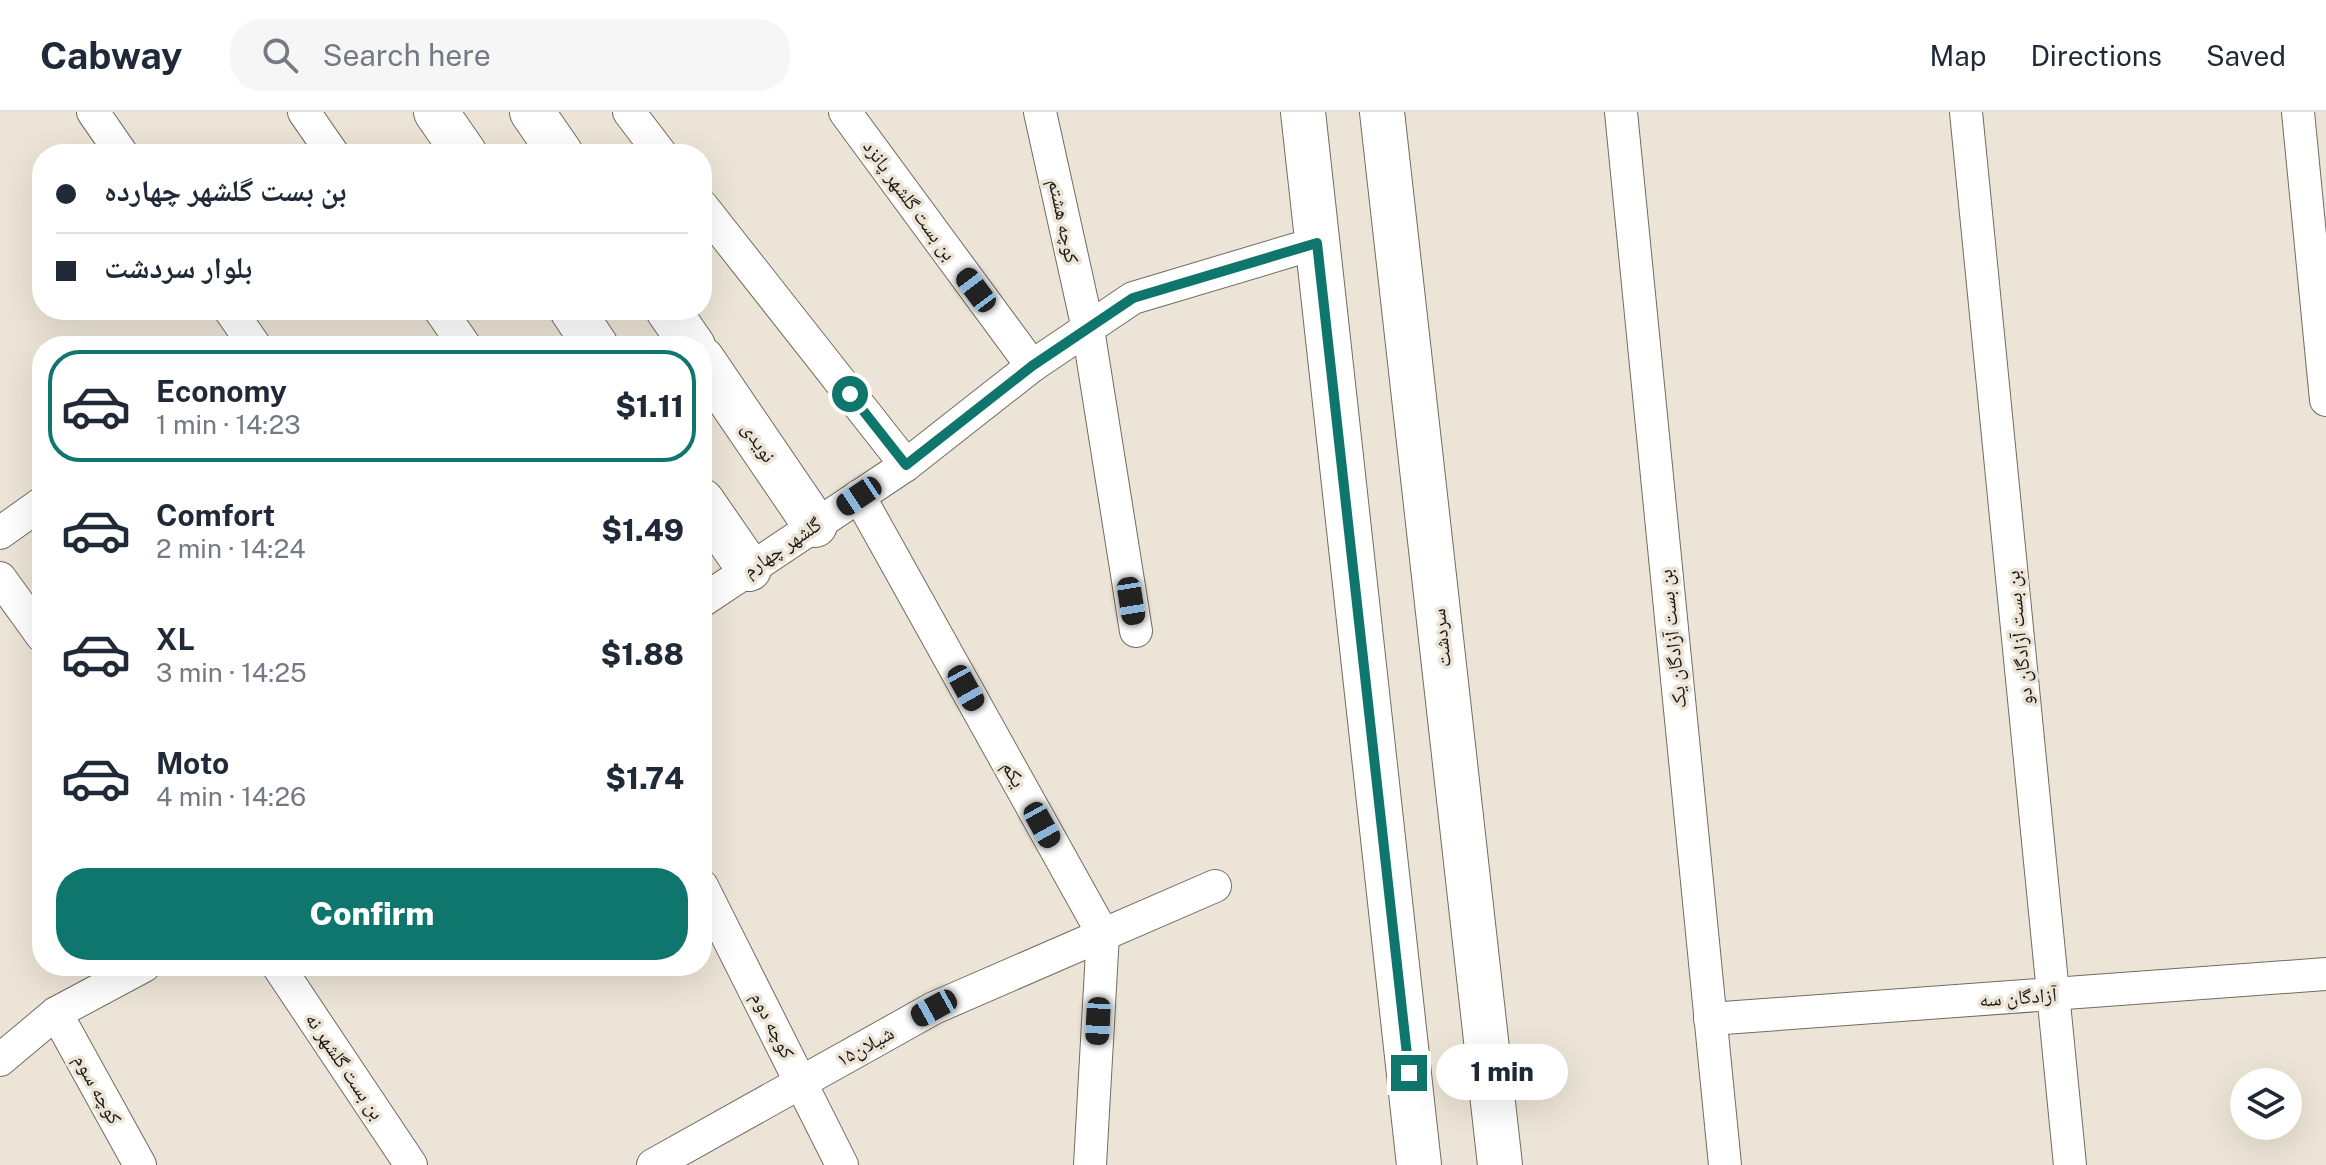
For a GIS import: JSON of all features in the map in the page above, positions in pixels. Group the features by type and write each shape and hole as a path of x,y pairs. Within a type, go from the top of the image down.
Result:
{"main road":[{"path":"436,112 458,144"},
{"path":"532,112 554,144"},
{"path":"1303,112 1419,1165"},
{"name":"سردشت","path":"1382,112 1500,1165"},
{"name":"نویدی","path":"712,374 815,525"},
{"path":"712,515 749,569"},
{"path":"1492,1100 1527,1165"}],"street":[{"path":"93,112 115,144"},
{"path":"304,112 326,144"},
{"name":"بن بست گلشهر پانزد","path":"845,112 1032,366"},
{"name":"کوچه هشتم","path":"1040,112 1088,329 1136,631"},
{"name":"بن بست آزادگان یک","path":"1621,112 1725,1165"},
{"name":"بن بست آزادگان دو","path":"1966,112 2070,1165"},
{"path":"2298,112 2326,400"},
{"path":"643,117 656,144"},
{"path":"712,219 906,465"},
{"name":"گلشهر چهارم","path":"712,594 906,465 1032,366 1133,298 1317,243"},
{"name":"یکم","path":"859,496 1103,934"},
{"path":"0,533 32,510"},
{"path":"0,578 32,622"},
{"name":"شیلان۱۵","path":"653,1165 934,1008 1215,886"},
{"name":"کوچه دوم","path":"712,906 842,1165"},
{"path":"1090,1165 1103,934"},
{"name":"آزادگان سه","path":"1710,1019 2326,974"},
{"path":"0,1060 56,1013 125,976"},
{"name":"بن بست گلشهر نه","path":"285,976 411,1165"},
{"name":"کوچه سوم","path":"56,1013 140,1165"}],"route":[{"path":"850,394 906,465 1032,366 1133,298 1317,243 1409,1073"}]}
